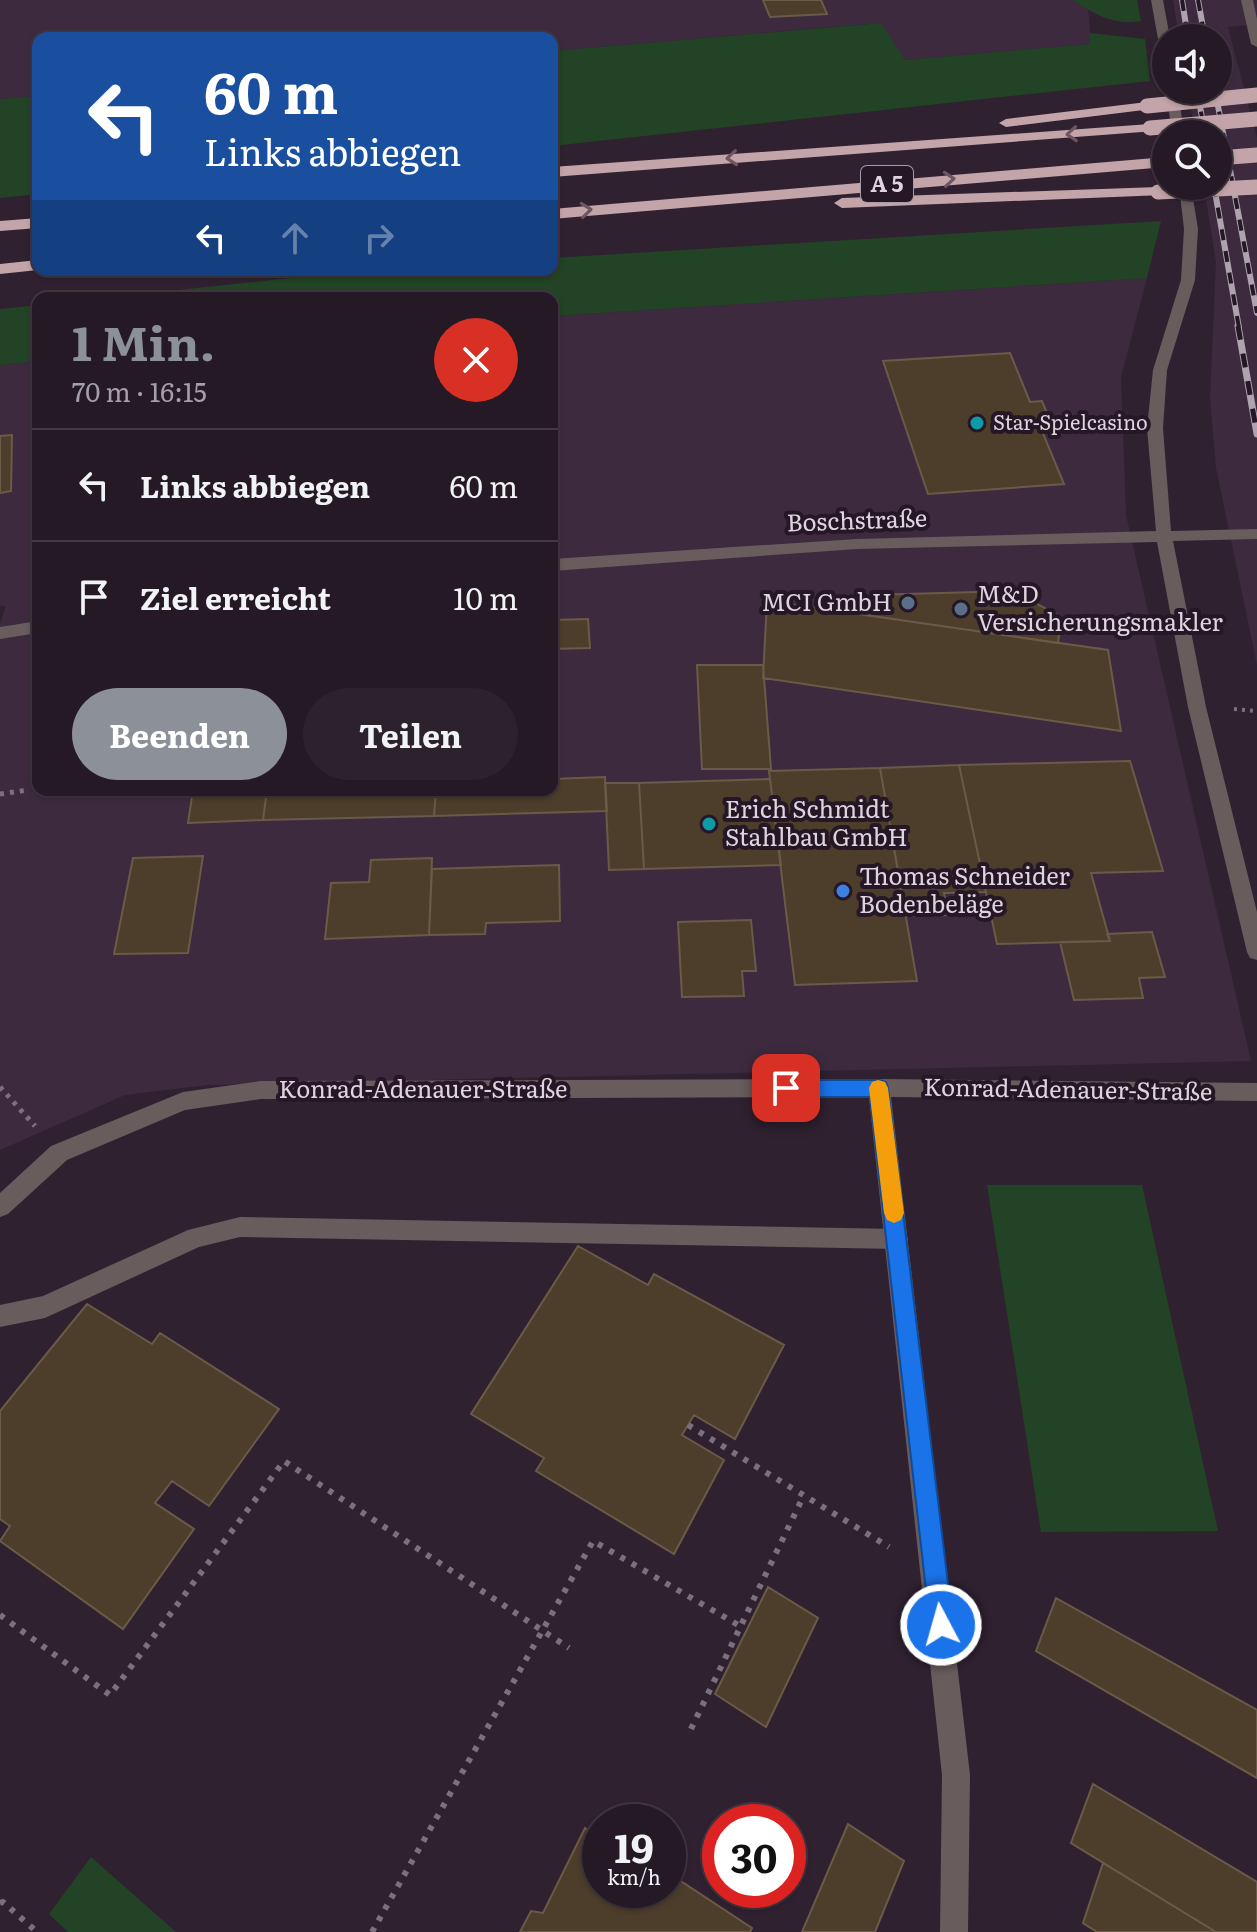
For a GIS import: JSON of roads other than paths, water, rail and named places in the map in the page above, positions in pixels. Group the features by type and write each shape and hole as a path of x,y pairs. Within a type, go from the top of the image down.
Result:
{"highway":[{"name":"A 5","path":"810,151 1147,106 1257,95"},
{"name":"A 5","path":"558,172 1257,119"},
{"path":"1232,157 1257,155"},
{"name":"A 5","path":"558,213 1152,163"},
{"path":"620,207 983,200 1257,187"},
{"path":"0,226 32,223"},
{"path":"0,269 32,266"}],"street":[{"path":"1157,0 1161,24"},
{"path":"1247,0 1257,44"},
{"path":"1187,200 1191,229 1188,280 1160,370 1155,428 1164,537 1197,707 1257,952"},
{"name":"Boschstraße","path":"558,565 843,545 1257,534"},
{"path":"0,633 32,628"},
{"path":"879,1088 956,1775 954,1932"},
{"name":"Konrad-Adenauer-Straße","path":"0,1207 59,1153 183,1101 261,1090 879,1088 1257,1092"},
{"path":"0,1316 45,1307 196,1237 240,1227 897,1239"}],"railway":[{"path":"1182,0 1186,24"},
{"path":"1198,0 1202,24"},
{"path":"1200,104 1202,120"},
{"path":"1218,104 1257,313"},
{"path":"1216,200 1239,328"},
{"path":"1238,326 1257,434"}],"place":[{"name":"Star-Spielcasino","path":"977,423"},
{"name":"MCI GmbH","path":"908,603"},
{"name":"M&D Versicherungsmakler","path":"961,609"},
{"name":"Erich Schmidt Stahlbau GmbH","path":"709,824"},
{"name":"Thomas Schneider Bodenbeläge","path":"843,891"}]}
